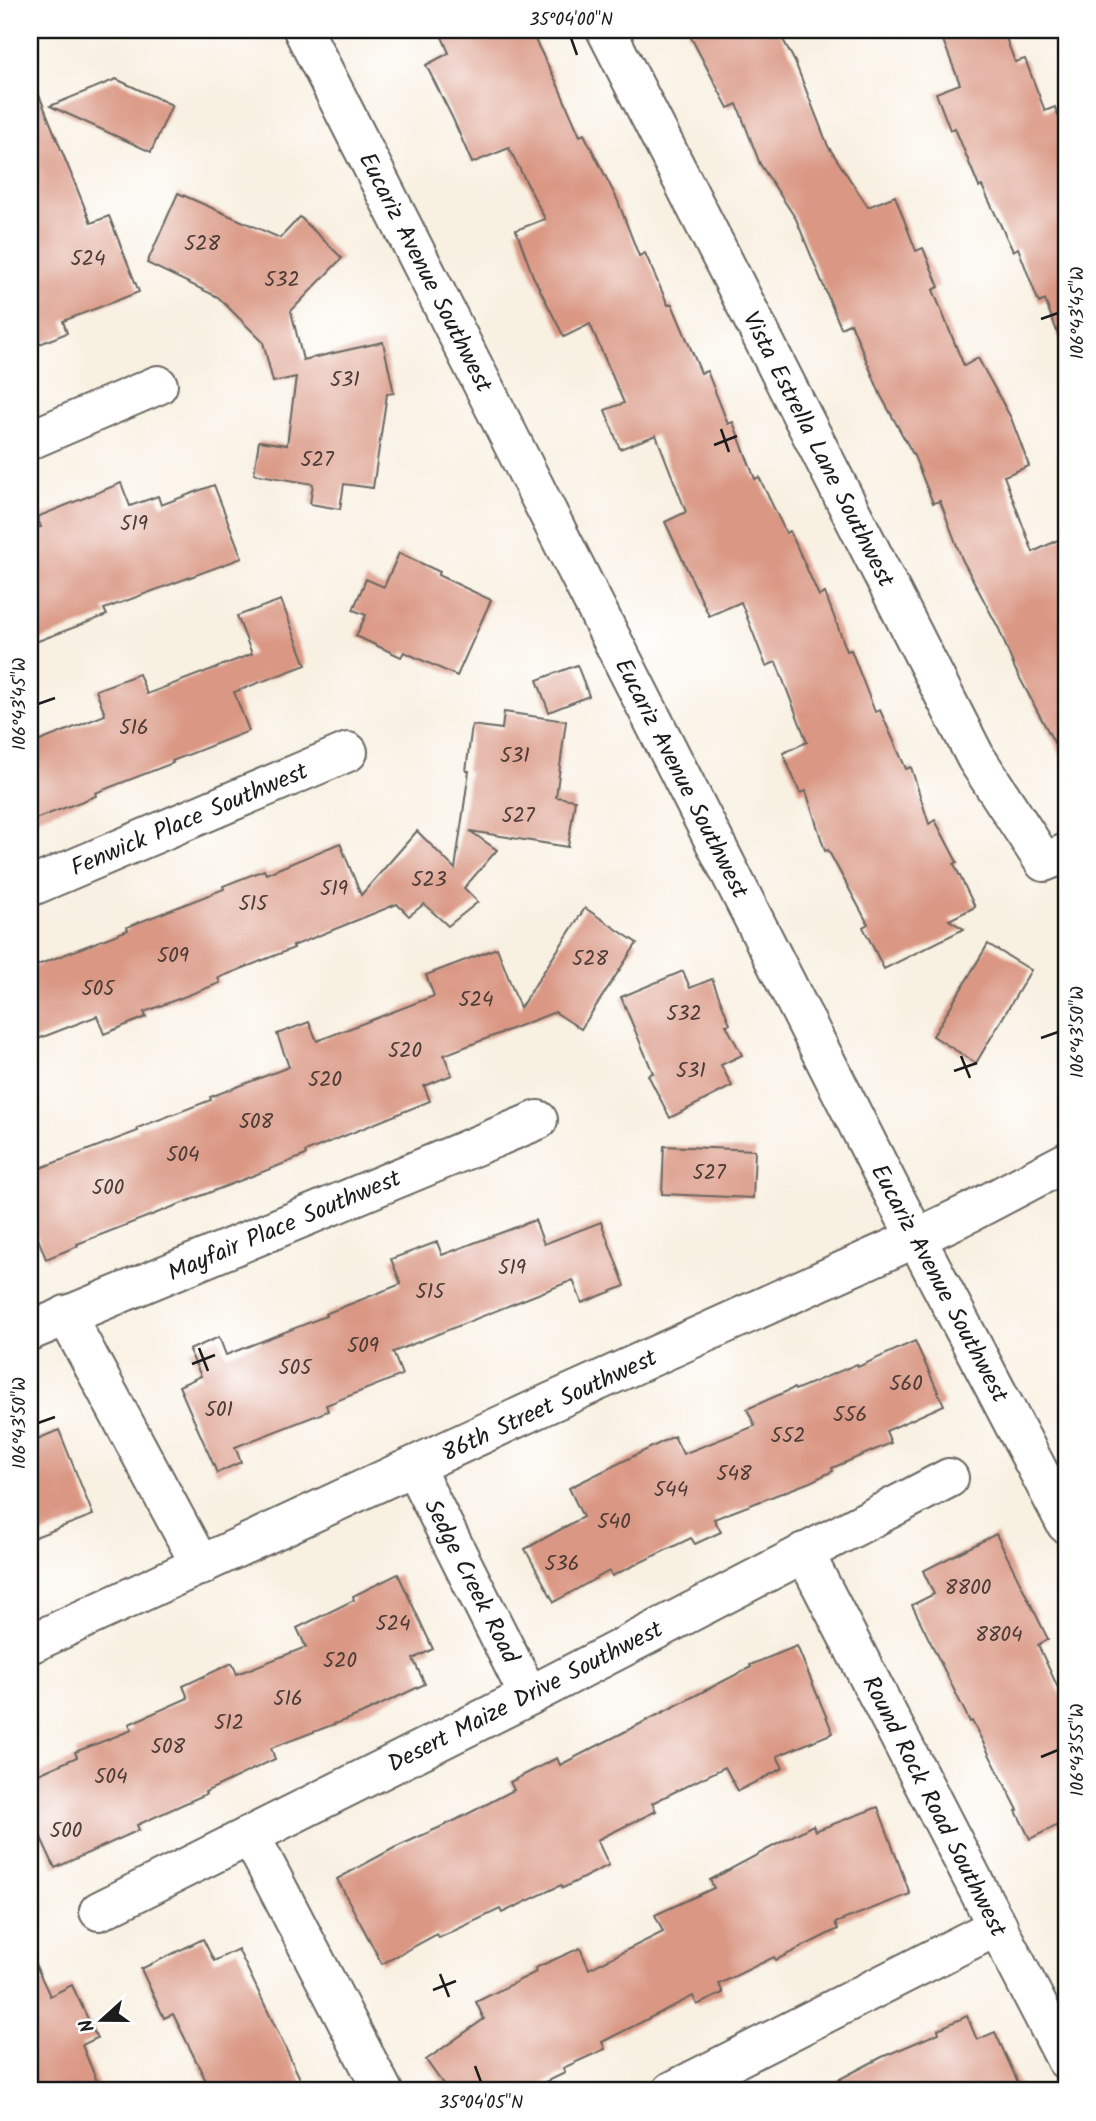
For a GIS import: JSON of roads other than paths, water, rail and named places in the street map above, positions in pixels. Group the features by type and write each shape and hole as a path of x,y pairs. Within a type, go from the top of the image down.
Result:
{"street":[{"name":"Eucariz Avenue Southwest","path":"303,30 916,1238 1066,1524"},
{"name":"Vista Estrella Lane Southwest","path":"606,30 976,758 1055,858"},
{"path":"30,440 158,385"},
{"name":"Fenwick Place Southwest","path":"30,887 348,752"},
{"name":"Mayfair Place Southwest","path":"30,1331 538,1120"},
{"name":"86th Street Southwest","path":"30,1644 545,1405 916,1238 1066,1162"},
{"path":"66,1315 201,1566"},
{"name":"Sedge Creek Road","path":"414,1467 529,1696"},
{"name":"Desert Maize Drive Southwest","path":"99,1911 529,1696 949,1478"},
{"name":"Round Rock Road Southwest","path":"804,1552 1066,2060"},
{"path":"250,1835 383,2091"},
{"path":"672,2091 998,1926"}]}
